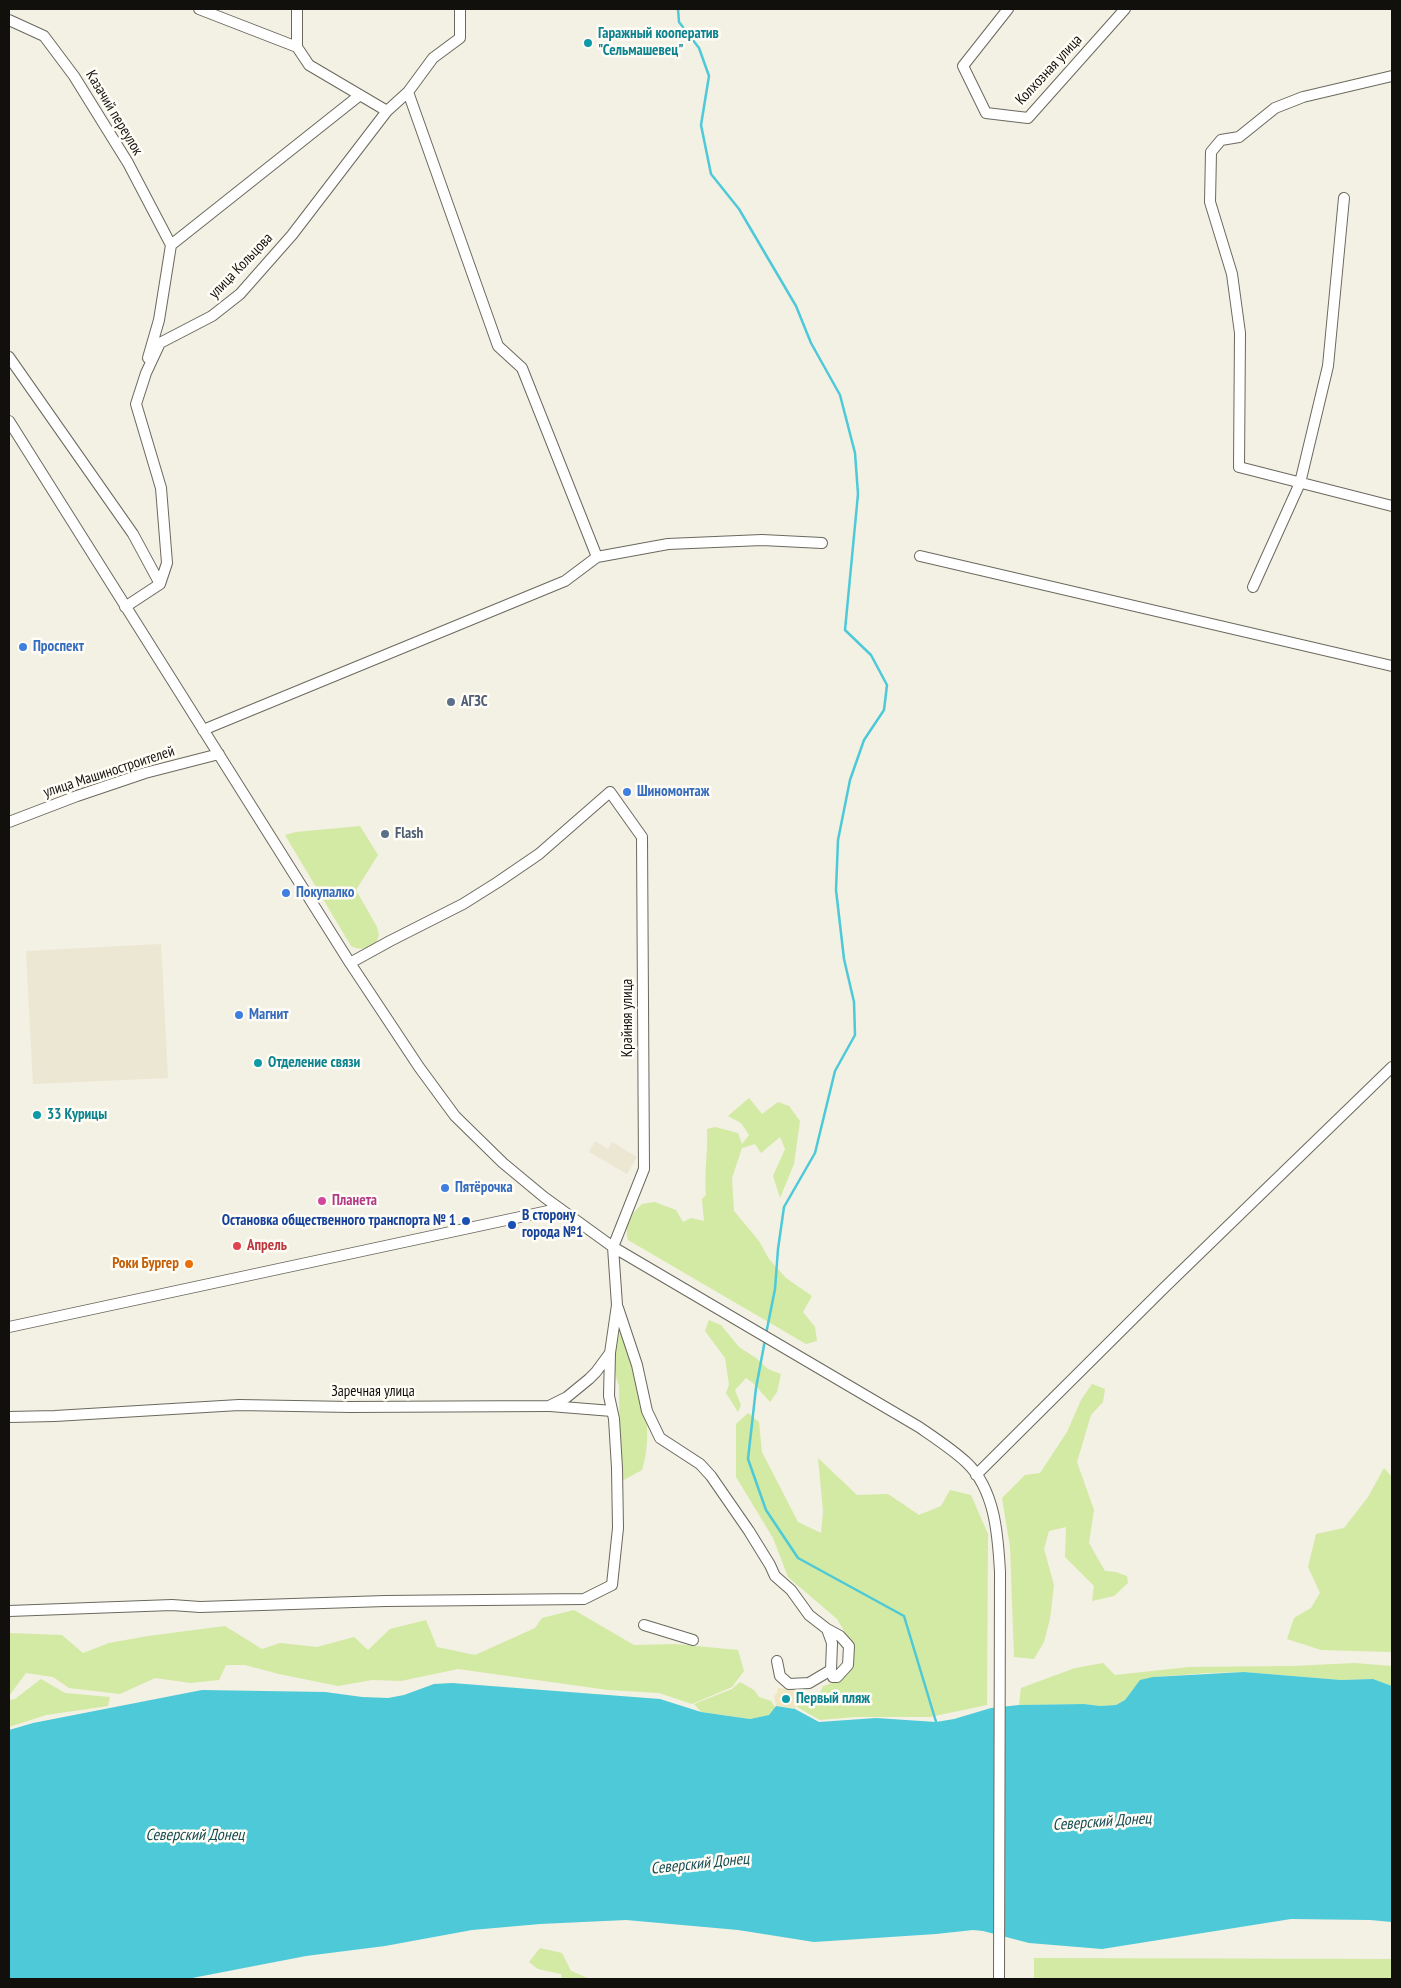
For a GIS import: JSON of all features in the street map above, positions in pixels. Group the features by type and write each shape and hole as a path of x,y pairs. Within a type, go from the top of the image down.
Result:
{"street":[{"path":"199,9 297,47 309,64 387,111"},
{"path":"297,9 297,47"},
{"name":"улица Кольцова","path":"160,584 167,562 161,488 136,404 146,373 160,343 212,316 240,294 292,235 387,111 408,92 433,58 460,38 460,9"},
{"name":"Колхозная улица","path":"1008,9 963,66 986,113 1028,118 1124,9"},
{"name":"Казачий переулок","path":"9,20 44,36 74,76 128,163 171,245"},
{"path":"1392,76 1303,97 1275,108 1239,138 1221,140 1211,152 1210,202 1232,274 1240,333 1239,467 1392,506"},
{"path":"408,92 498,346 522,368 597,557"},
{"path":"146,373 148,354 159,320 171,245 360,95"},
{"path":"1254,587 1300,483 1328,366 1344,198"},
{"path":"9,357 133,534 160,584 125,608"},
{"path":"9,421 350,963 455,1116 504,1163 556,1207 613,1247 920,1428 967,1463 976,1474 987,1493 998,1543 1000,1604 998,1979"},
{"path":"204,730 565,581 597,557 668,544 762,540 822,543"},
{"path":"920,556 1392,666"},
{"name":"улица Машиностроителей","path":"9,822 76,796 136,776 219,754"},
{"name":"Крайняя улица","path":"350,963 390,940 463,904 498,882 539,854 610,792 642,837 644,1169 613,1247"},
{"path":"976,1474 1392,1067"},
{"path":"9,1327 548,1211 556,1207"},
{"path":"9,1611 172,1605 200,1608 385,1601 584,1599 612,1584 618,1528 617,1468 612,1411 608,1396 610,1353 617,1305 613,1247"},
{"path":"617,1305 637,1365 647,1411 660,1438 700,1464 711,1476 749,1531 775,1576 791,1590 809,1615 840,1636 850,1646 850,1658 844,1671 837,1677 833,1677 831,1670 832,1643 827,1629"},
{"path":"549,1406 567,1396 593,1375 610,1353"},
{"name":"Заречная улица","path":"9,1417 239,1405 350,1407 549,1406 612,1411"},
{"path":"644,1625 693,1640"},
{"path":"777,1661 780,1676 789,1684 810,1683 831,1670"}],"shaded area":[{"path":"161,944 168,1078 33,1084 26,951"},
{"path":"595,1141 608,1149 612,1142 637,1157 627,1174 589,1152"}],"green space":[{"path":"360,826 378,855 356,890 377,927 379,935 376,943 361,949 351,946 285,835 296,832"},
{"path":"749,1098 762,1114 778,1102 789,1106 800,1121 794,1164 780,1198 773,1176 785,1149 780,1137 761,1153 755,1144 742,1148 732,1178 734,1211 759,1241 769,1259 786,1278 812,1296 803,1312 815,1327 817,1341 806,1344 628,1240 627,1229 629,1220 642,1204 655,1202 676,1210 683,1222 691,1218 704,1221 702,1199 706,1195 707,1129 715,1127 738,1133 742,1144 749,1135 741,1123 728,1116"},
{"path":"709,1320 721,1325 739,1347 756,1358 768,1369 781,1374 777,1392 770,1402 746,1378 735,1390 741,1405 738,1412 726,1393 729,1385 725,1358 705,1331"},
{"path":"621,1329 639,1380 646,1417 647,1435 642,1470 620,1482 619,1386 615,1372 615,1358"},
{"path":"1092,1384 1105,1389 1103,1402 1091,1415 1077,1462 1094,1510 1089,1543 1105,1571 1127,1576 1128,1583 1114,1596 1092,1601 1094,1586 1065,1557 1066,1527 1049,1531 1044,1549 1054,1585 1050,1619 1044,1642 1034,1659 1014,1657 1010,1547 1002,1498 1025,1475 1040,1473 1067,1432 1081,1400"},
{"path":"748,1413 759,1422 762,1452 798,1522 821,1533 823,1511 818,1458 857,1495 888,1494 919,1515 941,1506 950,1490 971,1495 988,1534 987,1705 930,1717 855,1717 820,1720 797,1707 802,1694 819,1695 823,1686 842,1680 855,1649 837,1619 788,1577 773,1538 736,1477 736,1424"},
{"path":"1384,1468 1392,1477 1392,1652 1321,1650 1287,1639 1294,1618 1311,1608 1320,1593 1308,1567 1316,1534 1344,1528 1368,1497"},
{"path":"574,1610 634,1645 675,1644 738,1650 744,1671 732,1687 692,1704 659,1693 608,1690 458,1669 401,1681 372,1680 338,1686 245,1665 226,1665 219,1680 191,1683 155,1678 120,1694 69,1688 53,1677 26,1673 9,1696 9,1633 62,1635 83,1653 109,1643 225,1626 262,1649 280,1643 317,1647 354,1637 368,1650 390,1629 426,1620 437,1647 475,1655 535,1628 542,1618"},
{"path":"1103,1663 1115,1675 1189,1667 1355,1663 1392,1666 1392,1686 1373,1679 1341,1680 1244,1672 1208,1673 1153,1677 1134,1688 1125,1700 1116,1705 1019,1705 1021,1688 1075,1668"},
{"path":"41,1679 65,1693 110,1697 108,1706 46,1715 9,1727 9,1700 15,1699"},
{"path":"740,1682 754,1690 759,1697 771,1701 775,1707 769,1715 750,1719 701,1712 694,1704 732,1689"},
{"path":"540,1948 562,1953 571,1971 590,1979 562,1979 561,1974 538,1969 529,1962"},
{"path":"1034,1958 1392,1959 1392,1979 1034,1979"}],"sand":[{"name":"Первый пляж","path":"778,1688 802,1691 795,1709 776,1706 774,1696"}],"water":[{"name":"Северский Донец","path":"1244,1672 1341,1680 1373,1679 1392,1686 1392,1922 1291,1919 1102,1949 1029,1943 973,1930 814,1942 738,1930 626,1920 540,1924 472,1930 385,1946 306,1956 187,1979 9,1979 9,1730 33,1723 202,1690 325,1692 388,1698 404,1695 434,1684 452,1683 660,1699 701,1712 750,1719 769,1715 776,1706 795,1709 819,1722 876,1718 936,1722 954,1719 991,1708 1019,1705 1116,1705 1125,1700 1140,1680 1153,1677"}],"waterway":[{"path":"678,9 679,22 699,48 709,76 701,125 711,174 739,209 796,306 811,343 840,395 855,453 858,494 845,630 871,655 887,685 884,710 864,740 850,780 838,840 836,890 844,959 854,1002 855,1035 835,1071 815,1153 784,1207 775,1289 766,1334"},
{"path":"765,1340 756,1388 748,1459 766,1510 798,1558 904,1616 937,1725"}],"place":[{"name":"Гаражный кооператив \"Сельмашевец\"","path":"588,43"},
{"name":"Проспект","path":"23,647"},
{"name":"АГЗС","path":"451,702"},
{"name":"Шиномонтаж","path":"627,792"},
{"name":"Flash","path":"385,834"},
{"name":"Покупалко","path":"286,893"},
{"name":"Магнит","path":"239,1015"},
{"name":"Отделение связи","path":"258,1063"},
{"name":"33 Курицы","path":"37,1115"},
{"name":"Пятёрочка","path":"445,1188"},
{"name":"Планета","path":"322,1201"},
{"name":"Остановка общественного транспорта № 1","path":"466,1221"},
{"name":"В сторону города №1","path":"512,1225"},
{"name":"Апрель","path":"237,1246"},
{"name":"Роки Бургер","path":"189,1264"},
{"name":"Первый пляж","path":"786,1699"}]}
